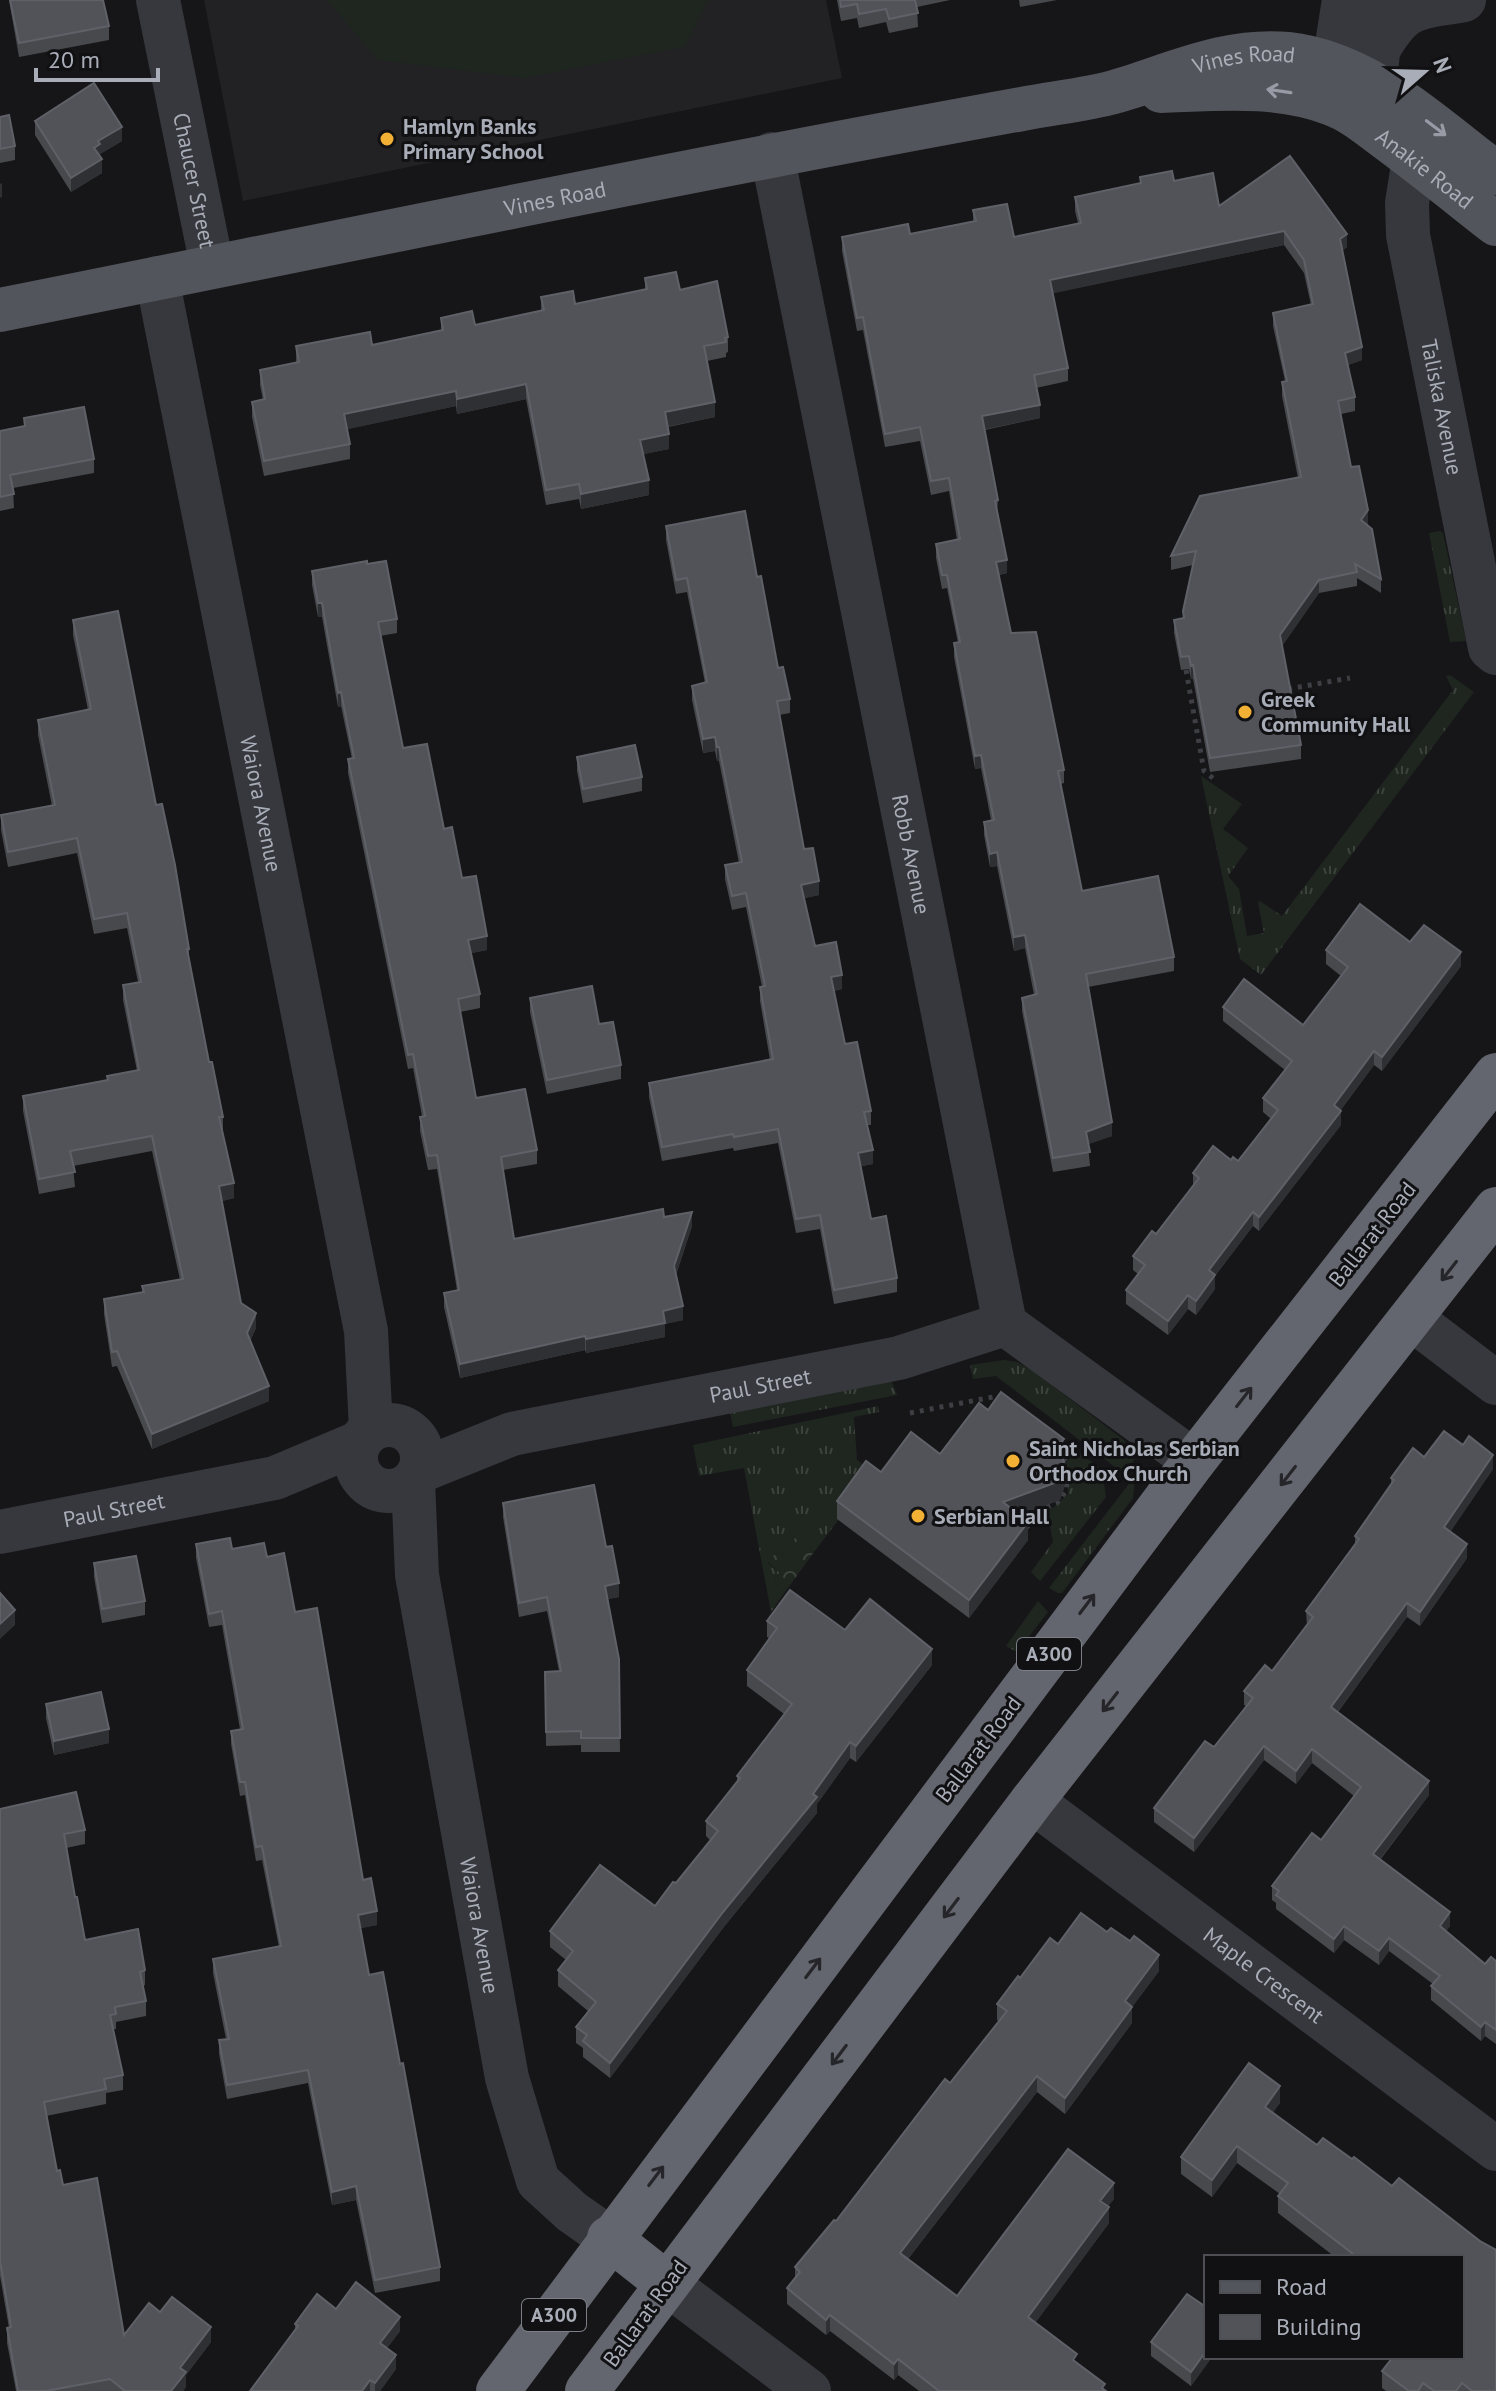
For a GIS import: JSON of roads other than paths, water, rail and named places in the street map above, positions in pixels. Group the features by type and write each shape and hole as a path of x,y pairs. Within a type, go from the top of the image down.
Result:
{"highway":[{"name":"Ballarat Road","path":"498,2391 609,2238 1194,1461 1496,1075"},
{"name":"Ballarat Road","path":"587,2391 1032,1801 1496,1209"},
{"path":"609,2238 666,2283"}],"main road":[{"name":"Vines Road","path":"0,310 772,154 1111,93 1203,63 1242,54 1285,54 1354,84"},
{"name":"Anakie Road","path":"1354,84 1414,159 1496,224"},
{"name":"Anakie Road","path":"1354,84 1406,106 1496,173"}],"street":[{"name":"Chaucer Street","path":"158,0 212,266"},
{"path":"1344,0 1354,84"},
{"path":"1354,84 1373,0"},
{"path":"1354,84 1394,25 1406,13 1464,0"},
{"name":"Robb Avenue","path":"772,154 1005,1324"},
{"name":"Taliska Avenue","path":"1414,159 1407,203 1408,235 1490,648 1496,653"},
{"name":"Waiora Avenue","path":"157,278 389,1457 417,1575 507,2078 538,2181 572,2212 609,2238"},
{"path":"1412,1319 1496,1383"},
{"path":"1005,1324 1194,1461"},
{"name":"Paul Street","path":"0,1532 899,1358 1005,1324"},
{"name":"Maple Crescent","path":"1032,1801 1496,2149"},
{"path":"666,2283 809,2391"}],"place":[{"name":"Hamlyn Banks Primary School","path":"387,139"},
{"name":"Greek Community Hall","path":"1245,712"},
{"name":"Saint Nicholas Serbian Orthodox Church","path":"1013,1461"},
{"name":"Serbian Hall","path":"918,1516"}]}
